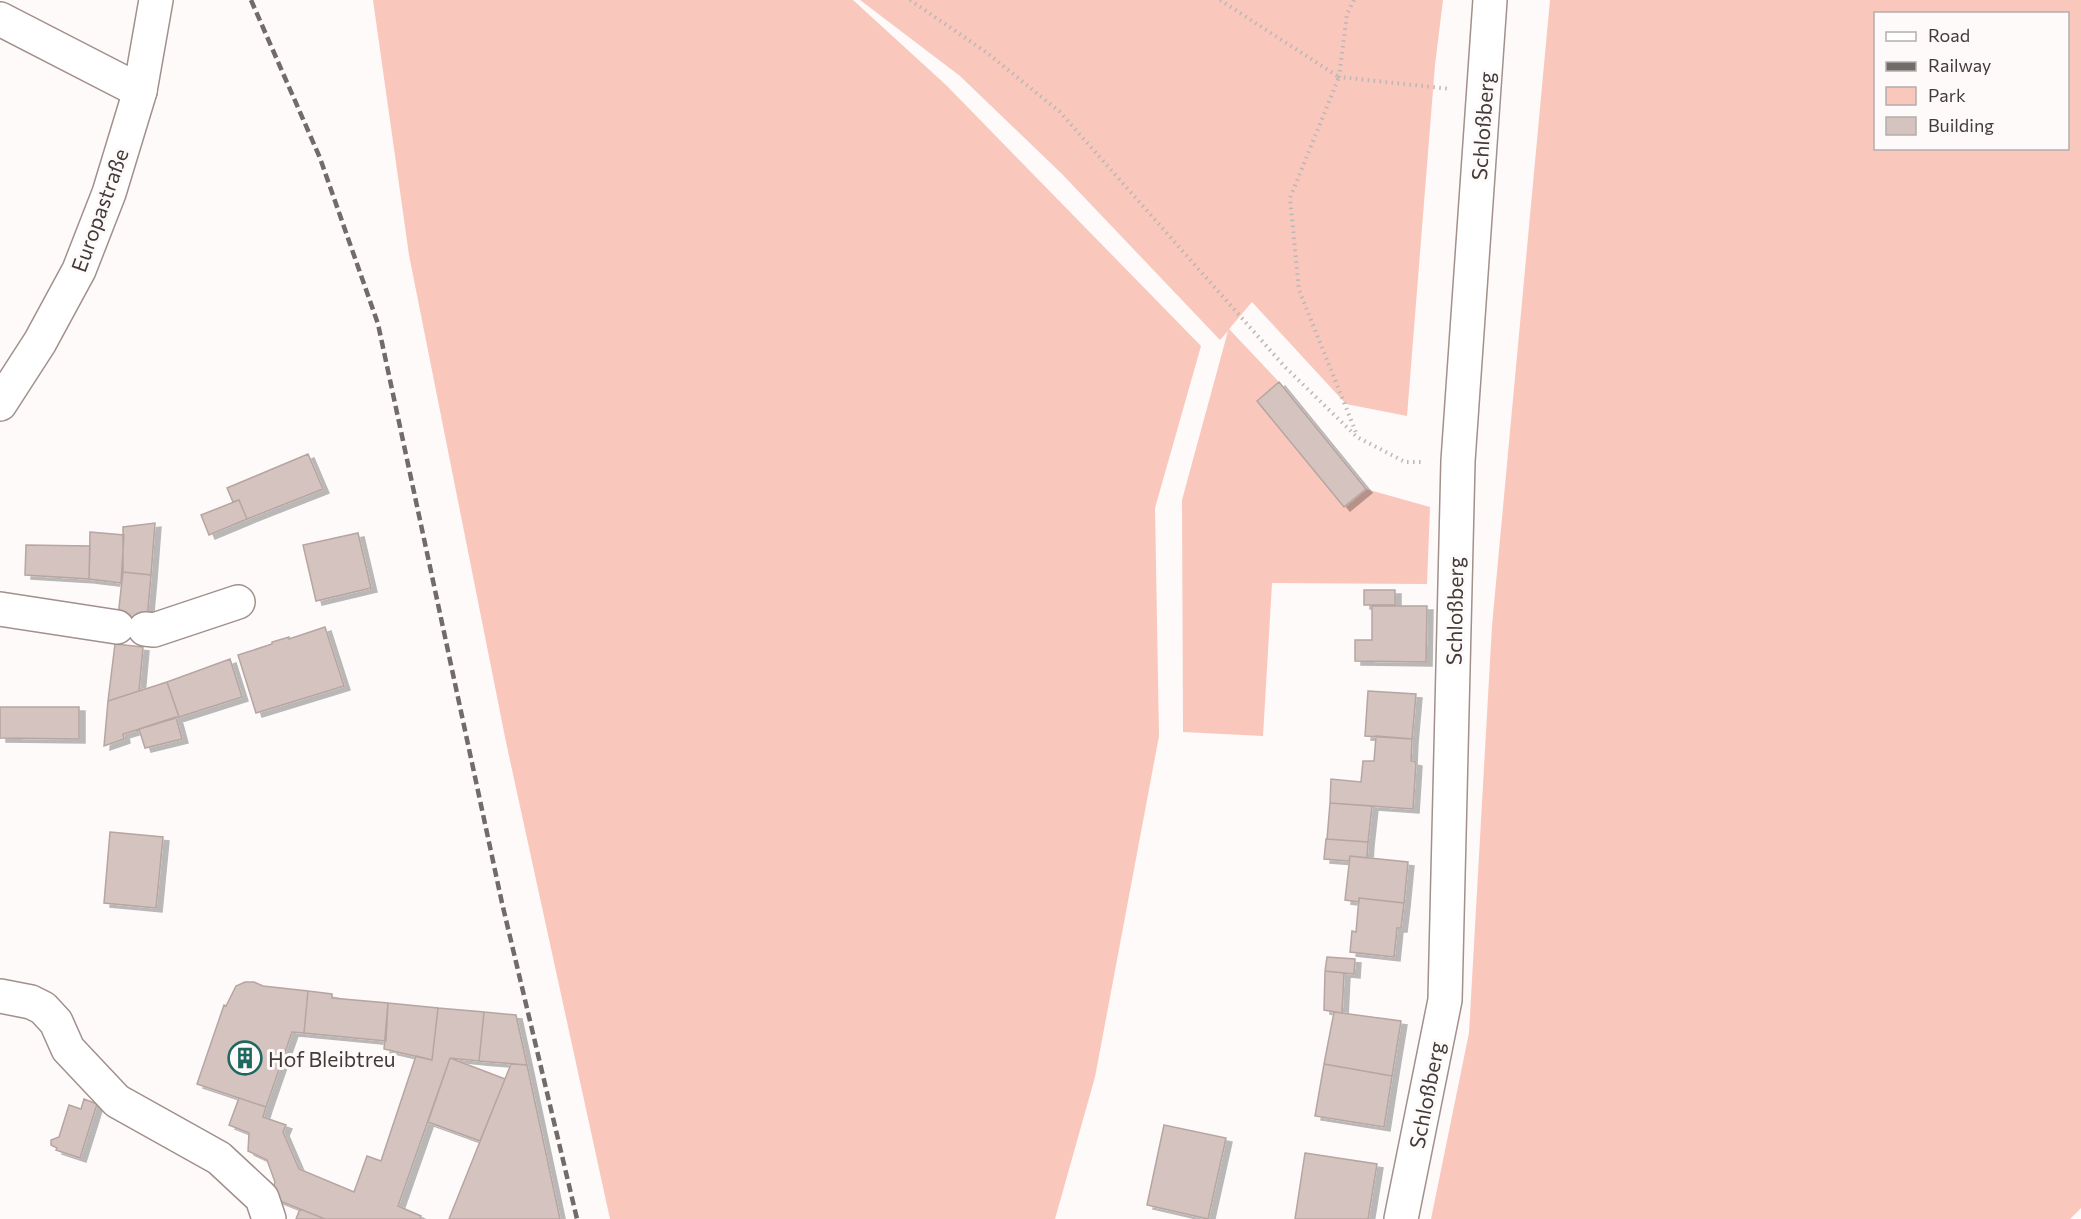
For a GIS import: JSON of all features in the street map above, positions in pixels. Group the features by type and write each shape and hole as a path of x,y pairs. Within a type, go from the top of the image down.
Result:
{"street":[{"name":"Europastraße","path":"0,404 40,342 79,270 109,193 140,91 156,0"},
{"name":"Schloßberg","path":"1401,1219 1445,999 1458,461 1490,0"},
{"path":"0,20 140,91"},
{"path":"0,609 154,630 238,602"},
{"path":"0,996 31,1002 43,1008 56,1022 68,1049 117,1101 219,1158 262,1198 269,1219"}],"path":[{"path":"910,0 986,52 1060,112 1285,367 1357,437 1405,462 1458,461"},
{"path":"1220,0 1339,77 1484,93"},
{"path":"1354,0 1347,14 1339,77 1290,198 1299,290 1357,437"}],"green space":[{"path":"373,0 853,0 946,85 1201,346 1155,508 1159,736 1095,1077 1055,1219 610,1219 506,742 409,255"},
{"path":"860,0 1443,0 1435,65 1407,416 1346,404 1252,302 1229,329 1279,382 1366,489 1430,507 1427,584 1272,583 1263,736 1183,732 1182,500 1228,331 1220,340 1062,174 960,76"},
{"path":"1550,0 2081,0 2081,1208 2070,1219 1431,1219 1469,1033 1492,626"}],"building":[{"path":"1279,382 1366,489 1344,507 1257,401"},
{"path":"308,454 323,489 247,519 239,500 233,502 227,488"},
{"path":"239,500 247,519 209,535 201,515"},
{"path":"155,523 151,575 123,572 123,527"},
{"path":"90,532 124,535 121,583 89,579"},
{"path":"358,533 371,588 316,601 303,545"},
{"path":"26,545 90,546 89,579 25,575"},
{"path":"123,572 151,575 147,619 118,616"},
{"path":"1364,590 1395,590 1395,605 1364,605"},
{"path":"1372,606 1427,606 1426,662 1355,661 1355,640 1372,640"},
{"path":"325,627 344,686 256,713 238,655 272,644 272,642"},
{"path":"115,644 143,647 139,691 108,701"},
{"path":"230,659 242,697 179,717 167,682"},
{"path":"167,682 179,717 123,734 124,739 104,746 108,701"},
{"path":"1368,691 1416,694 1412,739 1365,736"},
{"path":"0,707 79,707 79,739 0,738"},
{"path":"176,717 182,739 145,748 139,729"},
{"path":"1376,736 1412,739 1411,761 1416,762 1413,809 1330,803 1331,779 1361,782 1363,761 1374,761"},
{"path":"1330,803 1372,806 1368,842 1327,839"},
{"path":"110,832 163,837 156,908 104,903"},
{"path":"1326,839 1368,842 1367,858 1350,856 1349,861 1324,859"},
{"path":"1350,856 1408,862 1404,903 1359,898 1359,902 1345,900"},
{"path":"1359,898 1404,903 1401,928 1397,928 1394,957 1350,952 1352,931 1356,932"},
{"path":"1327,957 1355,959 1354,974 1325,971"},
{"path":"1325,971 1344,973 1342,1013 1324,1010"},
{"name":"Hof Bleibtreu","path":"245,982 308,991 304,1033 292,1032 266,1107 197,1084 224,1005 226,1006 236,986"},
{"path":"308,991 332,994 332,998 388,1003 386,1041 304,1033"},
{"path":"388,1003 438,1008 432,1060 384,1049"},
{"path":"438,1008 484,1012 479,1061 450,1058 398,1206 421,1216 420,1219 325,1219 270,1197 275,1182 267,1160 248,1151 249,1133 229,1125 239,1098 266,1107 263,1117 286,1125 283,1132 299,1169 354,1192 367,1156 381,1161 416,1056 432,1060"},
{"path":"484,1012 516,1015 527,1065 479,1061"},
{"path":"1334,1012 1401,1021 1392,1076 1324,1064"},
{"path":"450,1058 505,1079 480,1141 428,1122"},
{"path":"511,1064 527,1065 560,1219 449,1219"},
{"path":"1324,1064 1392,1076 1384,1127 1315,1116"},
{"path":"84,1099 97,1104 80,1158 56,1150 57,1148 51,1145 51,1140 59,1137 69,1105 81,1109"},
{"path":"1164,1125 1226,1138 1208,1219 1147,1205"},
{"path":"1305,1153 1377,1164 1368,1219 1295,1219"},
{"path":"300,1209 325,1219 296,1219"}],"railway":[{"path":"251,0 320,158 378,324 502,903 577,1219"}],"place":[{"name":"Hof Bleibtreu","path":"245,1058"}]}
